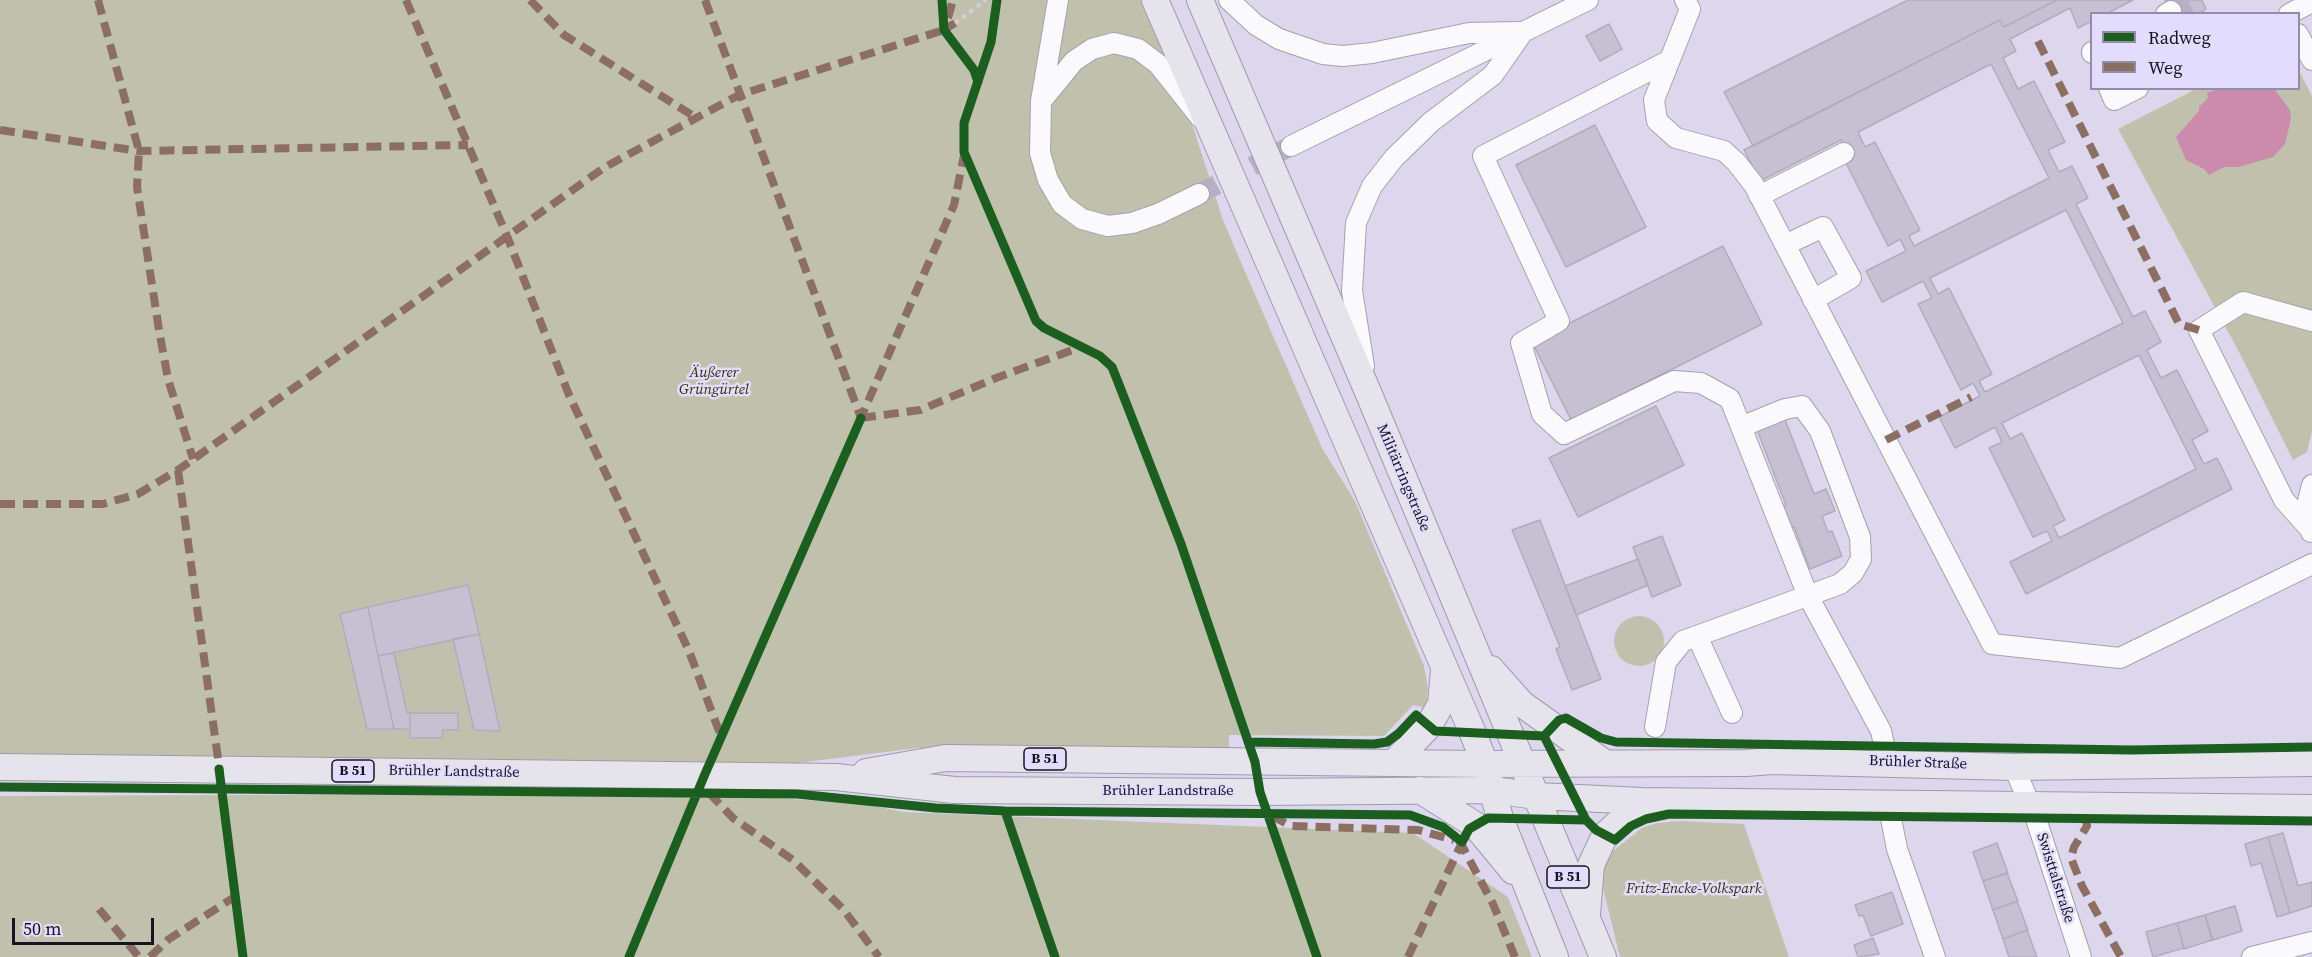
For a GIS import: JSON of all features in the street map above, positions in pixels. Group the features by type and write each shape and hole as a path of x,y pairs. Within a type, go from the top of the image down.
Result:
{"main road":[{"path":"1155,0 1413,599 1445,666 1485,764"},
{"name":"Militärringstraße","path":"1200,0 1524,762 1603,957"},
{"path":"1476,653 1522,704 1606,764"},
{"path":"1395,761 1428,727 1441,704 1445,666"},
{"name":"Brühler Landstraße","path":"836,777 945,758 1269,762 1395,761 1485,764 1524,762"},
{"name":"Brühler Straße","path":"1524,762 1606,764 1888,762 2014,767 2312,763"},
{"path":"1887,803 1888,762"},
{"name":"B 51","path":"1485,764 1500,818 1555,957"},
{"name":"Brühler Landstraße","path":"0,767 836,777 954,789 1249,792 1493,790 1536,796"},
{"name":"B 51","path":"1419,790 1475,825 1529,891"},
{"path":"1536,796 1642,801 2312,808"},
{"name":"B 51","path":"1586,919 1591,865 1605,835 1642,801"}],"street":[{"path":"1058,0 1041,101 1040,153 1048,180 1062,204 1082,219 1108,226 1132,223 1158,214 1199,194"},
{"path":"1229,0 1256,25 1279,39 1323,54 1342,56 1372,53 1469,33 1523,32"},
{"path":"1291,146 1588,0"},
{"path":"1685,0 1690,9 1654,100 1657,121 1676,138 1724,151 1736,162 1759,196 1992,644 2120,658 2312,564"},
{"path":"2293,12 2312,2"},
{"path":"1368,392 1352,291 1356,223 1372,186 1394,158 1431,122 1492,75 1523,32"},
{"path":"2300,38 2312,60"},
{"path":"1041,101 1074,61 1092,50 1114,43 1138,49 1158,64 1208,126"},
{"path":"1670,60 1484,156 1559,321 1521,343 1542,414 1564,434 1674,381 1701,383 1730,399 1808,596 1881,731 1888,762"},
{"path":"2110,90 2114,100 2134,90"},
{"path":"1759,196 1844,153"},
{"path":"1785,245 1823,227 1851,278 1813,300"},
{"path":"2311,531 2284,500 2199,330 2243,302 2312,321"},
{"path":"1655,727 1666,662 1683,641 1840,584 1853,573 1861,559 1860,537 1820,431 1802,405 1785,409 1741,428"},
{"path":"2311,531 2308,501 2312,485"},
{"path":"1697,636 1732,713"},
{"name":"Swisttalstraße","path":"2014,767 2082,957"},
{"path":"1887,803 1897,849 1935,957"},
{"path":"2252,957 2312,942"}],"path":[{"path":"955,23 986,0"},
{"path":"1005,811 1055,957"}],"green space":[{"name":"Äußerer Grüngürtel","path":"0,0 1145,0 1176,74 1223,220 1322,448 1355,501 1424,666 1428,689 1426,708 1413,705 1384,736 1229,735 1229,748 917,748 798,763 0,755"},
{"path":"2300,73 2312,96 2312,431 2307,452 2293,460 2238,350 2118,129 2194,90 2300,90"},
{"path":"1634,616 1644,616 1657,623 1664,636 1664,646 1657,659 1644,666 1634,666 1625,662 1618,655 1614,646 1614,636 1618,627 1625,620"},
{"path":"444,794 754,797 859,803 904,812 1413,833 1508,897 1532,957 0,957 0,796"},
{"name":"Fritz-Encke-Volkspark","path":"1680,821 1744,824 1789,957 1620,957 1599,872 1604,849 1613,851 1642,828 1657,823"}],"shaded area":[{"path":"2214,90 2275,90 2290,110 2291,119 2285,144 2273,157 2239,167 2224,167 2209,175 2204,169 2186,160 2176,137 2199,111 2199,107 2208,98 2207,93"}],"building":[{"path":"1908,0 2057,0 2004,27 2000,20 1753,146 1724,92"},
{"path":"2057,0 2133,0 2110,12 2090,12 2090,22 2078,28 2070,8 2010,39 2016,51 2003,58 2018,89 2034,81 2065,142 2048,150 2059,172 2072,166 2088,198 2076,204 2133,317 2145,311 2161,342 2147,350 2161,378 2177,370 2208,431 2192,440 2204,464 2217,458 2232,489 2026,594 2010,562 2052,541 2047,531 2033,537 1989,448 2002,442 1995,427 1955,448 1939,417 1980,396 1973,383 1961,390 1918,304 1932,298 1923,281 1882,302 1866,271 1906,251 1900,239 1888,246 1845,161 1850,158 1841,140 1760,181 1744,150 2000,20 2004,27","holes":["1991,64 2049,178 1914,246 1909,236 1920,230 1875,142 1865,147 1858,132","2066,210 2123,323 1985,392 1979,381 1992,374 1949,288 1938,294 1930,278","2139,355 2196,469 2059,538 2053,526 2065,520 2022,433 2010,439 2002,423"]},
{"path":"2165,0 2202,0 2206,9 2201,12 2171,12"},
{"path":"1609,24 1622,49 1600,61 1586,36"},
{"path":"1595,125 1646,227 1566,267 1516,165"},
{"path":"1723,246 1762,324 1571,420 1532,342"},
{"path":"1656,406 1684,465 1578,517 1549,458"},
{"path":"1784,417 1814,494 1826,489 1835,511 1822,516 1828,532 1832,531 1842,556 1810,569 1794,527 1791,528 1783,506 1786,505 1756,427"},
{"path":"1540,520 1601,679 1572,690 1556,649 1560,647 1512,530"},
{"path":"1662,536 1681,585 1652,597 1633,547"},
{"path":"1638,559 1648,585 1576,615 1565,586"},
{"path":"468,585 479,634 378,656 368,607"},
{"path":"368,607 394,729 367,729 340,614"},
{"path":"479,634 500,731 474,730 453,639"},
{"path":"394,653 407,713 410,713 410,729 394,729 378,656"},
{"path":"410,713 458,713 458,730 443,730 442,738 410,738"},
{"path":"2283,833 2298,886 2312,882 2312,906 2290,913 2268,837"},
{"path":"2268,837 2290,913 2277,917 2261,863 2251,866 2245,844"},
{"path":"1997,843 2008,873 1983,881 1973,852"},
{"path":"2007,873 2018,901 1993,910 1983,881"},
{"path":"1892,892 1903,924 1871,936 1863,915 1859,916 1855,905"},
{"path":"2017,901 2028,930 2003,939 1993,910"},
{"path":"2235,906 2242,931 2213,940 2205,915"},
{"path":"2205,915 2212,940 2184,949 2177,923"},
{"path":"2177,923 2184,948 2153,957 2146,932"},
{"path":"2027,930 2037,957 2009,957 2003,939"},
{"path":"1873,938 1879,954 1858,957 1854,945"}],"tunnel":[{"path":"2171,11 2193,0"},
{"path":"1199,194 1291,146"}],"marked path":[{"path":"98,0 139,151 137,187 159,330 168,379 193,459"},
{"path":"406,0 507,236 569,395 689,651 722,739"},
{"path":"530,0 564,35 695,117"},
{"path":"705,0 861,418"},
{"path":"948,18 953,0"},
{"path":"0,504 103,504 138,494 178,470 605,167 739,95 944,30 955,23"},
{"path":"2038,41 2179,324 2199,330"},
{"path":"0,130 139,151 468,145"},
{"path":"859,422 954,205 964,155"},
{"path":"861,418 920,410 996,378 1081,347"},
{"path":"1886,440 1971,397"},
{"path":"178,470 220,773"},
{"path":"709,793 733,818 793,860 843,909 879,957"},
{"path":"1272,816 1291,826 1418,830 1454,840"},
{"path":"2086,819 2087,826 2074,847 2071,858 2082,886 2121,957"},
{"path":"1408,957 1464,838"},
{"path":"1459,840 1493,904 1515,957"},
{"path":"150,957 169,939 236,896"},
{"path":"99,909 139,957"}],"cycle path":[{"path":"942,0 944,30 974,70 978,82"},
{"path":"997,0 991,42 964,123 964,152 1036,321 1044,328 1100,356 1112,367 1181,544 1255,762 1260,792 1317,957"},
{"path":"629,957 705,774 861,418"},
{"path":"1248,742 1374,744 1387,742 1416,715 1435,731 1544,736"},
{"path":"1544,736 1559,720 1566,718 1601,738 1616,742 2131,750 2312,747"},
{"path":"1544,736 1586,820"},
{"path":"219,769 243,957"},
{"path":"0,787 797,794 936,808 1005,811 1410,815 1443,827 1462,842 1469,829 1488,818 1586,820 1596,830 1615,840 1631,826 1646,819 1669,814 2312,821"},
{"path":"1005,811 1055,957"}]}
